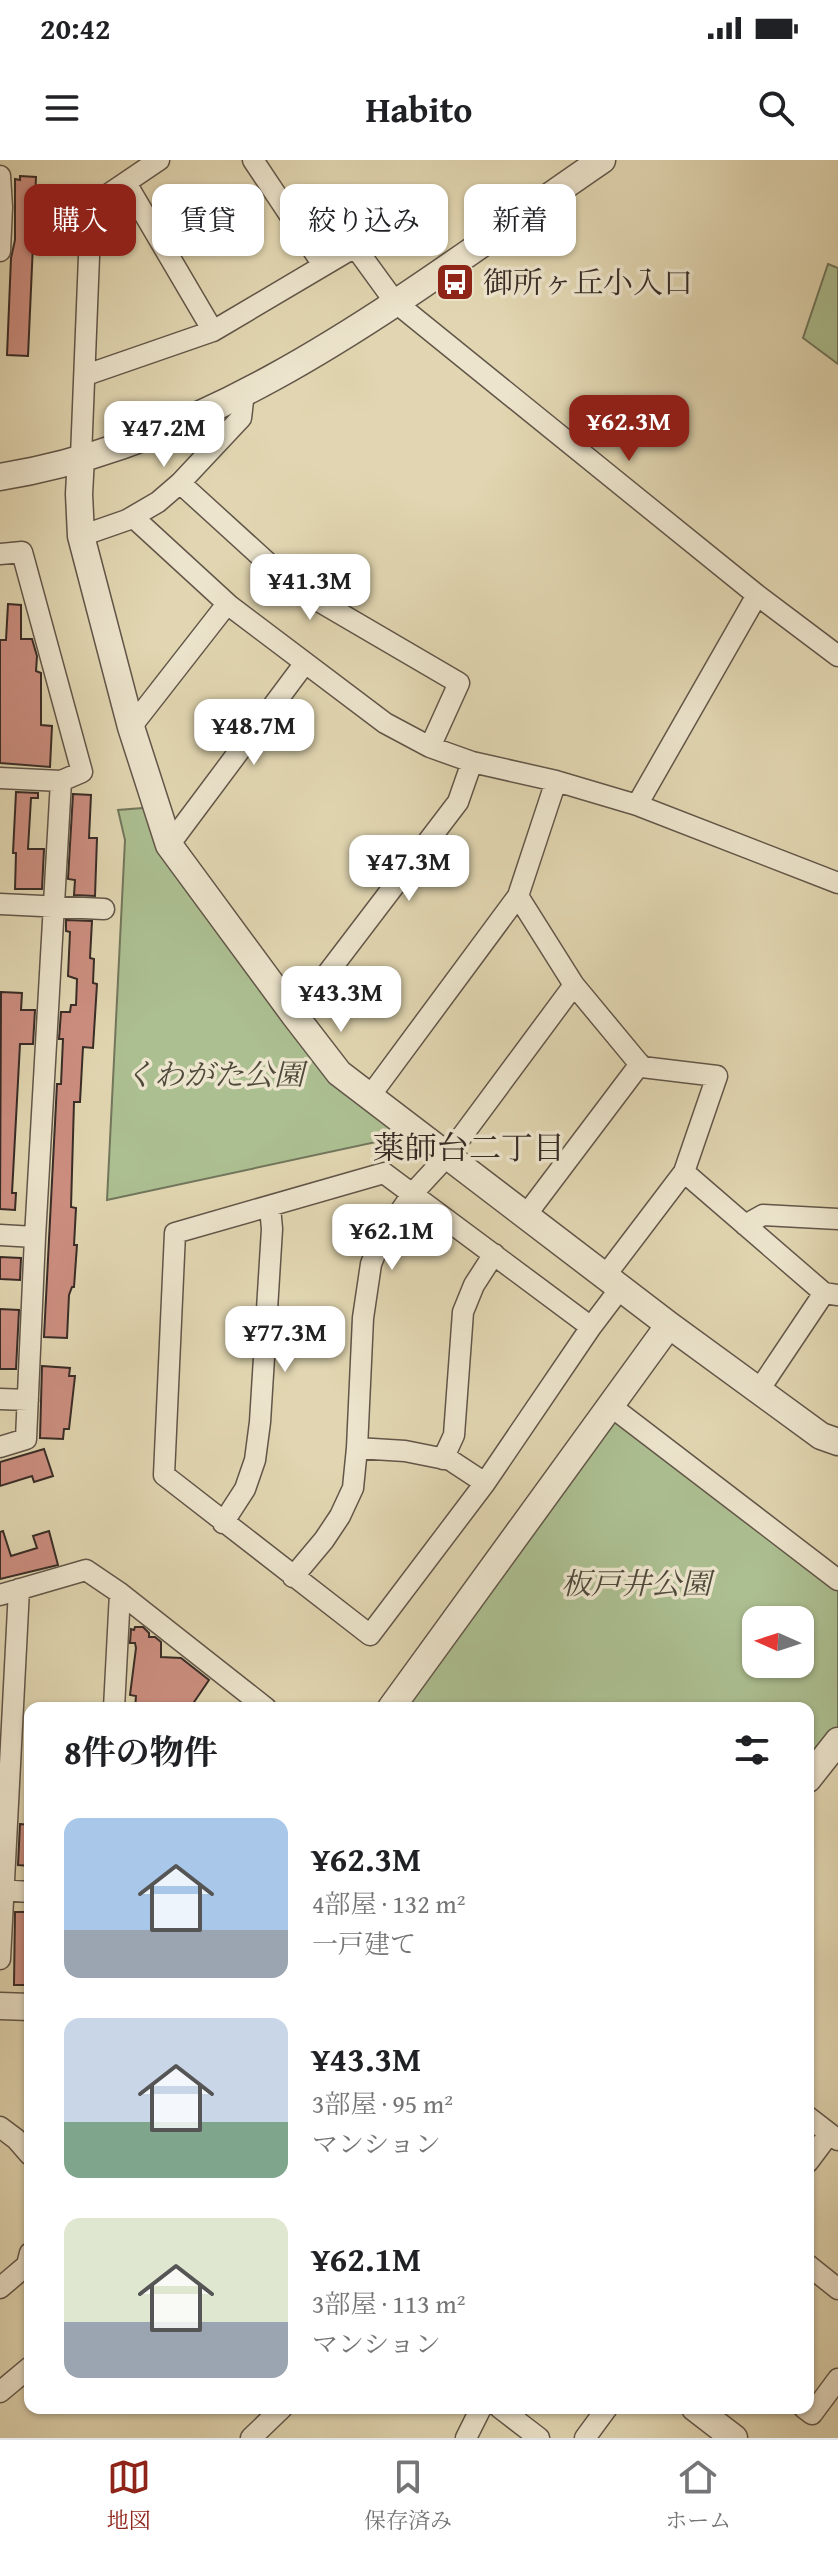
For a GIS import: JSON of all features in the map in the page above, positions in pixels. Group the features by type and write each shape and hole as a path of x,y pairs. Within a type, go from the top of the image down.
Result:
{"street":[{"path":"159,160 91,206 79,494 81,536 131,727 169,845 339,1073 669,1325 821,1436 838,1442"},
{"path":"253,160 323,265"},
{"path":"0,477 81,457 150,434 244,392 328,346 602,160"},
{"path":"0,251 1,180"},
{"path":"126,183 213,331"},
{"path":"86,375 213,331 355,247 395,302 757,595 838,656"},
{"path":"81,536 133,517 158,502 180,483 241,418 244,392"},
{"path":"180,483 305,593 459,683 430,747"},
{"path":"133,517 227,604 385,723 430,747 472,762 556,781 637,805 838,883"},
{"path":"0,554 22,552 82,772 61,781 0,778"},
{"path":"637,805 757,595"},
{"path":"131,727 227,604"},
{"path":"169,845 305,663"},
{"path":"295,1016 458,802 472,762"},
{"path":"0,1447 26,1439 61,781"},
{"path":"370,1096 518,896 556,781"},
{"path":"518,896 574,985 642,1067 717,1076 684,1172 613,1281 591,1327 485,1483 370,1635 164,1475 175,1233 384,1173 591,1327"},
{"path":"0,904 104,909"},
{"path":"293,1577 340,1516 353,1488 363,1318 371,1264 381,1239 413,1193 448,1155 574,985"},
{"path":"526,1215 640,1064"},
{"path":"684,1172 831,1294 759,1390"},
{"path":"223,1523 245,1489 255,1460 272,1229 270,1207"},
{"path":"745,1225 763,1215 838,1219"},
{"path":"0,1235 35,1237"},
{"path":"443,1459 454,1435 463,1312 474,1285 494,1254"},
{"path":"395,1702 669,1325"},
{"path":"0,1399 28,1400"},
{"path":"612,1407 838,1580"},
{"path":"357,1448 405,1451 450,1460 485,1483"},
{"path":"0,1959 9,1592 86,1570 120,1593 258,1702"},
{"path":"114,1702 120,1593"},
{"path":"814,1771 838,1741"},
{"path":"2,1890 24,1892"},
{"path":"0,2006 24,2007"},
{"path":"814,2122 834,2137 814,2156"},
{"path":"3,2132 24,2150"},
{"path":"0,2288 24,2266"},
{"path":"814,2270 838,2289"},
{"path":"0,2392 24,2372"},
{"path":"814,2411 838,2379"},
{"path":"251,2438 276,2414"},
{"path":"466,2438 478,2414"},
{"path":"508,2414 539,2438"},
{"path":"585,2438 603,2414"},
{"path":"703,2414 734,2438"}],"green space":[{"path":"828,264 838,268 838,364 803,338"},
{"name":"くわがた公園","path":"155,807 295,1016 418,1133 107,1200 125,840 118,810"},
{"name":"板戸井公園","path":"612,1407 838,1580 838,1741 814,1771 814,1702 395,1702"}],"building":[{"path":"20,176 36,177 36,184 24,184 24,256 32,256 28,356 7,355 11,258 15,240 15,179 20,180"},
{"path":"8,604 21,605 21,639 32,639 37,656 36,671 41,673 41,725 52,726 50,767 0,763 0,640 6,640"},
{"path":"16,792 38,793 38,798 31,798 28,849 44,849 42,889 15,889"},
{"path":"73,794 91,795 89,838 97,838 95,896 74,895 75,880 68,879"},
{"path":"66,920 92,921 90,958 94,959 93,983 97,984 93,1048 83,1047 80,1102 74,1102 71,1207 76,1208 74,1245 77,1245 74,1287 69,1295 67,1338 44,1337 57,1084 61,1084 61,1012 70,1012 71,1005 76,1005 77,979 68,976 70,932 66,931"},
{"path":"1,992 22,993 21,1010 35,1010 33,1044 20,1044 12,1193 16,1193 15,1210 0,1209"},
{"path":"0,1257 21,1258 20,1280 0,1279"},
{"path":"0,1309 19,1310 16,1369 0,1369"},
{"path":"42,1366 70,1368 69,1376 75,1376 69,1429 64,1429 63,1439 40,1438"},
{"path":"44,1449 53,1476 34,1482 32,1476 0,1486 0,1462"},
{"path":"3,1531 11,1556 37,1548 33,1536 49,1531 58,1565 0,1579 0,1532"},
{"path":"135,1627 143,1627 149,1637 161,1642 161,1657 181,1658 209,1680 194,1702 136,1702 136,1696 130,1695 136,1648 135,1643 130,1643 131,1629"},
{"path":"20,1824 24,1824 24,1866 18,1865"},
{"path":"15,1912 24,1912 24,1985 14,1985"}],"place":[{"name":"御所ヶ丘小入口","path":"455,282"}],"district":[{"name":"薬師台二丁目","path":"469,1147"}]}
